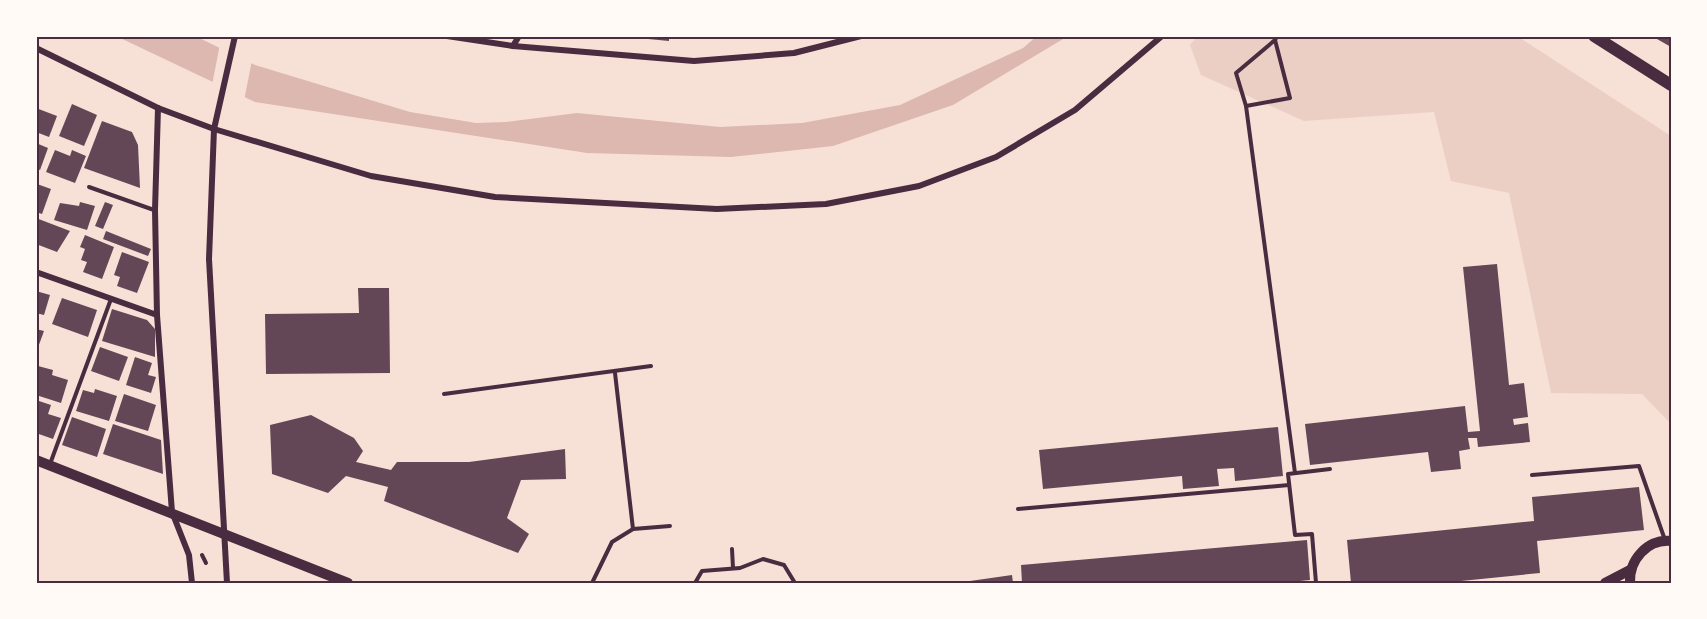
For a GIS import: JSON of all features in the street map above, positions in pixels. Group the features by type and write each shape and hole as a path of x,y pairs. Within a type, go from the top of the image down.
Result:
{"main road":[{"path":"1594,36 1671,85"}],"street":[{"path":"227,583 209,259 214,129 235,36"},
{"path":"447,36 513,46 694,61 794,53 861,36"},
{"path":"513,46 519,36"},
{"path":"36,48 158,108 214,129 371,176 495,197 717,209 826,204 920,186 996,158 1076,110 1162,36"},
{"path":"158,108 155,210 157,315 172,513 189,555 192,583"},
{"path":"36,272 157,315"},
{"path":"36,460 348,583"},
{"path":"1605,583 1630,570 1643,550 1668,541"},
{"path":"1630,570 1630,583"}],"lane":[{"path":"1246,106 1290,98 1276,38 1236,73 1246,106 1295,473"},
{"path":"89,187 155,210"},
{"path":"50,465 111,299"},
{"path":"444,394 615,373 651,366"},
{"path":"615,373 633,529"},
{"path":"1532,475 1639,466 1668,541"},
{"path":"1316,583 1312,534 1295,535 1288,474 1330,469"},
{"path":"1017,509 1289,485"},
{"path":"592,583 612,542 633,529 670,526"}],"path":[{"path":"732,549 733,568"},
{"path":"695,583 702,572 733,568 763,559 784,566 795,583"}],"shaded area":[{"path":"116,36 195,36 255,65 410,112 476,123 506,122 577,113 720,127 802,123 900,105 1023,48 1037,36 1068,36 953,105 833,146 731,157 587,153 255,102"},
{"path":"1197,36 1517,36 1671,136 1671,424 1642,394 1551,393 1509,193 1451,181 1434,112 1304,121 1201,75 1190,45"}],"pier":[{"path":"220,44 252,60 244,101 212,85"}],"building":[{"path":"617,36 669,36 669,41"},
{"path":"1659,36 1671,36 1671,47 1657,39"},
{"path":"72,104 97,115 84,146 59,136"},
{"path":"36,108 57,116 49,137 36,132"},
{"path":"102,121 132,132 138,145 140,188 84,168"},
{"path":"36,143 48,148 40,170 36,168"},
{"path":"55,150 70,156 72,150 86,156 75,183 46,172"},
{"path":"37,184 51,189 42,214 36,212"},
{"path":"80,202 95,206 87,230 54,220 60,203 79,206"},
{"path":"105,202 113,205 103,229 95,226"},
{"path":"36,218 70,231 57,252 36,244"},
{"path":"106,231 151,249 148,256 103,239"},
{"path":"85,235 114,247 102,279 83,272 87,262 81,260 85,249 80,247"},
{"path":"122,252 149,262 137,293 117,286 120,277 114,275"},
{"path":"1497,264 1509,385 1524,383 1528,417 1513,419 1514,425 1528,423 1530,442 1478,447 1477,438 1468,438 1470,449 1459,451 1461,469 1431,472 1428,452 1310,465 1305,424 1465,406 1468,432 1480,431 1463,267"},
{"path":"358,288 389,288 390,373 266,374 265,314 359,313"},
{"path":"36,291 50,295 44,315 36,313"},
{"path":"62,298 97,310 88,337 52,324"},
{"path":"112,309 147,320 155,329 155,357 102,341"},
{"path":"36,329 44,331 36,353"},
{"path":"100,347 128,357 119,381 91,371"},
{"path":"135,357 152,363 148,375 156,377 151,393 126,385"},
{"path":"38,366 53,370 52,375 68,380 61,403 36,395"},
{"path":"95,389 117,396 109,421 76,411 83,390 94,393"},
{"path":"124,394 156,405 148,431 115,421"},
{"path":"36,400 51,405 48,414 61,418 53,439 36,433"},
{"path":"311,415 354,438 363,451 356,462 391,470 397,462 469,462 565,449 566,479 521,480 507,518 529,534 518,553 384,501 388,487 346,476 328,493 272,474 270,425"},
{"path":"72,417 106,429 97,457 62,445"},
{"path":"113,424 161,440 163,474 103,454"},
{"path":"1278,427 1283,476 1235,481 1234,468 1217,469 1219,486 1183,489 1182,476 1043,489 1039,450"},
{"path":"1639,487 1644,530 1537,541 1540,573 1441,583 1351,583 1347,540 1534,521 1532,497"},
{"path":"1307,540 1310,580 1280,583 1022,583 1021,565"},
{"path":"1012,575 1013,583 963,583 963,582"}]}
